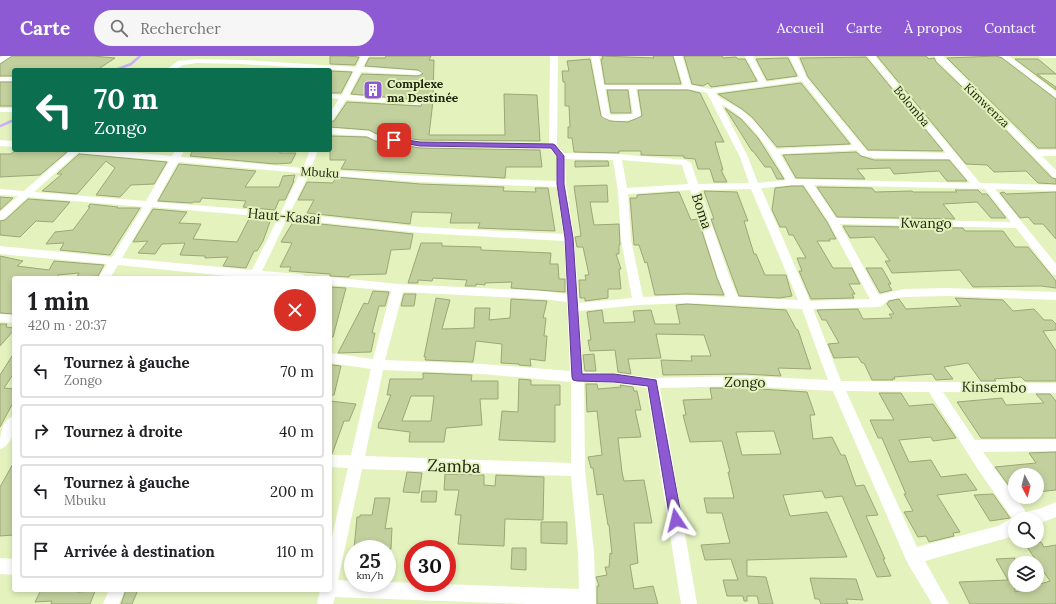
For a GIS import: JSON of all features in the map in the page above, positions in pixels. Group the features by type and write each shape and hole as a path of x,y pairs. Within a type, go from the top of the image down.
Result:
{"street":[{"path":"0,61 7,56"},
{"path":"332,115 345,96 364,56"},
{"path":"332,588 588,601 586,552 578,470 577,377 569,238 560,184 561,156 553,146 554,56"},
{"path":"595,56 606,116 632,117 637,115 632,86"},
{"path":"678,56 688,87"},
{"path":"749,56 764,84"},
{"path":"793,56 804,79 864,153 868,155 953,156"},
{"name":"Bolomba","path":"871,56 953,156 983,187"},
{"name":"Kimwenza","path":"939,56 940,59 1036,153 1056,175"},
{"path":"1005,56 1056,96"},
{"path":"1042,56 1056,56"},
{"path":"173,68 180,63 197,61 242,62 328,68"},
{"path":"236,68 242,62"},
{"path":"332,68 418,73"},
{"path":"0,79 12,79"},
{"path":"711,94 764,84 804,79"},
{"path":"600,87 688,87 711,94 736,108 750,121 775,152 792,182"},
{"path":"711,94 744,157 754,186 806,306 836,386 913,556 941,604"},
{"path":"332,96 417,103"},
{"path":"0,110 12,110"},
{"path":"332,131 369,134 375,137 420,144 553,146"},
{"path":"0,143 12,144"},
{"path":"775,152 859,147"},
{"path":"0,217 74,152"},
{"name":"Mbuku","path":"119,152 178,155 306,171 459,182 560,184"},
{"path":"0,250 254,276 306,171 313,152"},
{"path":"1036,153 1056,153"},
{"path":"105,276 150,205 178,155"},
{"path":"561,156 617,157 685,162 694,187 754,186 807,182 1056,188"},
{"path":"617,157 623,190 626,240 638,301"},
{"path":"807,182 833,221 878,303"},
{"name":"Boma","path":"623,190 694,187 724,278 734,301"},
{"path":"983,187 1019,225 1056,271"},
{"name":"Haut-Kasai","path":"0,192 283,215 421,230 569,238"},
{"name":"Kwango","path":"833,221 1019,225"},
{"path":"332,281 398,288 542,295 573,304 687,299 806,306 878,303 884,297 904,293 948,292 1056,296"},
{"path":"332,572 378,365 398,288"},
{"path":"0,318 12,319"},
{"path":"332,358 378,365 482,369 577,377"},
{"name":"Zongo","path":"577,377 614,378 653,383 744,381 836,386"},
{"path":"653,383 689,604"},
{"name":"Kinsembo","path":"836,386 1056,388"},
{"name":"Kinsembo","path":"932,386 971,446 1017,512"},
{"path":"4,439 12,425"},
{"path":"971,446 1056,445"},
{"name":"Zamba","path":"332,461 578,470"},
{"path":"1044,514 1056,510"},
{"path":"913,556 1001,532 1008,528"},
{"path":"0,566 12,567"},
{"path":"111,604 116,592"},
{"path":"325,604 328,592"}],"building":[{"path":"12,56 93,56 115,58 100,68 12,68 12,76 0,76 0,64"},
{"path":"330,56 359,57 355,65 330,64"},
{"path":"386,56 431,56 429,60 434,60 433,101 429,135 505,135 504,94 537,95 540,141 420,140 377,134 369,130 332,127 332,122 334,121 347,102 421,106 422,103 417,100 351,94 362,74 418,76 423,74 418,70 365,66 369,58 385,58"},
{"path":"602,56 654,58 653,56 673,56 681,84 605,84 601,59 603,59"},
{"path":"684,56 722,56 723,58 736,57 738,59 745,59 757,81 711,87 708,83 703,86 692,84"},
{"path":"877,56 926,56 929,59 934,58 936,62 987,111 1052,178 1056,179 1056,184 1038,183 1026,171 994,172 987,165 966,164"},
{"path":"996,56 1002,58 1056,99 1056,148 1038,148 947,58"},
{"path":"866,57 943,151 868,150 808,77 800,58"},
{"path":"788,58 797,76 767,80 756,59"},
{"path":"590,59 601,116 610,121 628,122 642,116 638,90 688,90 700,93 724,142 715,142 723,170 721,170 727,182 714,182 710,169 698,169 695,159 684,158 684,156 641,155 641,151 619,151 619,153 574,152 572,138 568,138 568,127 570,127 569,106 565,106 565,82 563,82 562,71 569,71 567,61"},
{"path":"1015,59 1038,59 1056,74 1037,74 1056,87 1056,90"},
{"path":"332,71 352,72 341,93 332,93"},
{"path":"0,82 12,82 12,106 0,106"},
{"path":"801,83 850,144 777,147 752,117 718,94"},
{"path":"607,90 628,90 631,113 611,113"},
{"path":"725,108 741,119 758,138 784,179 777,179 771,167 765,167 752,151"},
{"path":"332,136 367,137 375,141 420,148 540,150 542,167 506,167 505,178 341,169 346,160 330,160 330,152 332,152"},
{"path":"14,152 67,152 40,175 0,177 0,154 11,154"},
{"path":"192,152 296,153 291,163 275,164 190,156"},
{"path":"856,152 861,156 874,160 949,160 967,181 947,181 939,171 894,174 890,168 857,169 865,179 796,178 783,155"},
{"path":"79,154 167,162 154,184 131,185 120,197 96,195 115,168 106,161 77,194 42,191 62,174 57,174"},
{"path":"575,161 608,161 609,166 575,167"},
{"path":"179,164 256,171 245,187 279,187 283,176 295,175 294,181 285,200 279,200 275,210 243,207 246,201 202,198 200,202 192,203 158,201"},
{"path":"336,177 420,184 504,187 503,191 536,192 535,188 548,188 555,231 478,228 480,223 450,223 452,213 412,212 410,224 307,213 314,200 298,200 307,182 333,183"},
{"path":"607,185 608,202 590,202 594,225 619,224 620,245 619,254 616,254 621,269 619,269 621,289 608,289 608,298 585,301 585,298 580,298 579,280 586,280 585,275 589,275 583,247 577,247 575,237 581,236 574,186"},
{"path":"803,186 827,222 836,239 829,239 830,241 817,241 833,268 852,268 860,284 849,284 855,294 852,294 854,298 811,299 799,271 802,271 797,258 806,258 793,235 789,235 786,227 780,227 772,210 775,188"},
{"path":"817,187 872,188 875,192 957,192 955,190 978,190 982,194 987,194 1006,218 991,218 977,202 943,204 955,219 837,217"},
{"path":"704,191 737,192 748,221 744,221 754,254 756,254 765,275 786,275 792,296 780,298 739,296 711,219 714,219"},
{"path":"679,192 691,220 698,219 724,295 655,295 647,262 645,263 639,245 634,245 630,198 637,198 637,195"},
{"path":"1004,192 1006,194 1056,192 1056,239 1043,224 1034,224 1028,217 1020,218 1000,193"},
{"path":"0,197 13,198 0,210"},
{"path":"28,199 70,202 53,222 36,221 20,237 0,235 0,221 5,220"},
{"path":"90,204 118,207 117,208 140,208 110,255 60,250 64,243 46,244 55,232 73,230 90,207 88,207"},
{"path":"153,209 187,212 179,223 201,224 193,239 237,242 250,217 271,219 263,241 257,251 254,251 246,268 223,266 228,257 205,258 205,256 180,255 185,243 162,244 155,254 138,253 148,241 133,242"},
{"path":"293,222 413,234 410,249 391,250 386,274 350,275 349,277 289,271 291,267 280,267 292,243 281,242"},
{"path":"843,226 963,228 965,231 1003,231 1015,247 1028,247 1056,281 1056,288 1041,286 973,287 960,270 892,273 885,261 890,261 874,237 850,238"},
{"path":"421,243 442,243 442,246 481,247 481,250 551,253 550,264 558,264 559,279 565,279 565,292 511,288 512,282 485,283 485,285 476,284 476,286 465,286 467,280 433,278 432,281 418,280 418,283 408,283"},
{"path":"0,256 23,261 17,266 49,270 54,261 104,265 98,276 78,276 79,273 58,276 12,276 12,314 0,313"},
{"path":"866,268 882,268 891,284 888,284 892,290 880,293"},
{"path":"332,287 346,288 333,337"},
{"path":"373,291 389,292 385,306 379,306 372,333 375,333 371,352 338,353 364,303 368,304"},
{"path":"404,294 416,294 414,306 401,306"},
{"path":"436,298 450,300 442,329 474,328 475,308 490,308 489,320 510,318 511,299 547,301 543,318 546,318 544,336 547,336 545,361 530,359 531,366 501,363 502,344 476,341 473,362 425,360 426,357 424,357"},
{"path":"955,298 1003,300 1013,311 1034,309 1044,320 1052,320 1056,324 1056,330 1043,331 1056,351 1056,381 1025,381 1021,377 994,379 996,381 981,381 968,363 944,367 953,379 936,380 932,374 894,377 895,379 892,379 893,380 872,380 864,363 862,363 858,357 834,358 828,344 839,343 826,320 822,320 817,310 858,309 863,319 892,318 889,314 894,314 887,304 889,301 899,299 906,309 961,306"},
{"path":"687,304 786,310 796,329 798,330 811,369 778,368 781,376 744,374 663,375 661,360 692,361 691,356 711,356 704,335 656,334 661,358 628,359 631,374 618,372 615,350 590,351 588,340 591,340 587,312 602,310 604,323 635,322 633,311 651,310 655,324 680,324 676,305"},
{"path":"0,324 7,324 6,327 12,328 12,332 0,346"},
{"path":"594,354 596,371 585,371 583,355"},
{"path":"12,356 12,376 4,388 12,389 12,405 0,427 0,375"},
{"path":"332,365 341,366 334,395 332,395"},
{"path":"423,373 472,375 471,381 498,381 498,399 480,399 482,425 446,428 444,442 409,442 410,432 378,428 379,422 391,395 387,395 390,379 423,379","holes":["411,396 434,396 431,421 402,421"]},
{"path":"519,379 531,380 531,385 560,385 560,405 555,405 555,442 499,440 502,411 518,412"},
{"path":"586,384 597,384 598,389 621,387 620,385 633,387 634,391 637,391 641,410 635,410 641,437 618,438 624,481 644,480 652,523 634,523 638,563 630,565 634,589 653,586 658,604 597,604 597,586 599,586 596,577 607,575 605,567 609,567 610,553 612,554 609,525 603,494 597,495 593,468 591,468 588,457 602,455 597,411 587,412"},
{"path":"710,388 744,388 807,392 815,415 810,415 813,439 832,437 841,455 845,455 856,486 864,485 878,515 866,516 891,576 877,577 842,496 825,498 822,491 783,495 790,516 827,512 847,557 747,560 747,576 766,577 773,604 759,604 757,596 747,596 747,601 744,601 743,596 727,596 723,580 738,580 731,559 705,560 701,545 730,543 722,513 707,513 704,498 734,498 728,472 730,472 722,441 690,442 683,415 686,415 683,400 712,399","holes":["774,431 781,454 742,455 736,432"]},
{"path":"879,393 901,393 909,406 933,404 956,438 933,441 931,437 899,440 909,462 931,460 941,477 966,474 977,490 937,495 960,532 953,533 954,536 929,542 926,536 918,537 904,512 913,511 904,494 906,494 882,438 878,438 870,420 894,420"},
{"path":"1036,394 1050,394 1056,401 1056,438 981,438 957,402 1002,398 1006,405 1044,403"},
{"path":"332,401 356,404 349,421 344,421 332,454"},
{"path":"1056,452 1056,490 1044,491 1044,468 1008,468 1008,485 995,467 1036,463 1029,453"},
{"path":"12,466 12,535 0,536 0,487"},
{"path":"407,472 422,473 419,493 403,492"},
{"path":"445,474 484,475 484,485 495,486 496,475 544,477 543,520 505,519 504,546 458,544 461,515 455,515 459,490 444,490"},
{"path":"422,491 437,491 436,502 421,502"},
{"path":"993,494 1008,515 1008,518 990,521 974,495"},
{"path":"375,498 390,498 385,529 392,528 391,540 355,540 357,517 360,517 360,515 372,515"},
{"path":"541,522 567,522 567,544 541,543"},
{"path":"1056,545 1056,604 970,604 959,582 1008,580 1008,592 1044,592 1044,583 1050,581 1044,572 1044,556 1033,556 1028,548 1044,548"},
{"path":"512,548 526,548 526,570 511,569"},
{"path":"1008,558 1008,580 996,559"},
{"path":"810,578 856,579 863,600 846,599 848,604 821,604 819,599 815,599"},
{"path":"40,592 95,592 90,604 51,604 52,601 35,602"},
{"path":"125,592 137,592 132,604 121,604"}],"waterway":[{"path":"120,68 131,64 140,56"},
{"path":"0,126 12,121"}],"place":[{"name":"Complexe ma Destinée","path":"373,90"}],"route":[{"path":"394,140 420,144 553,146 561,156 560,184 569,238 577,377 614,378 653,383 676,520"}]}
